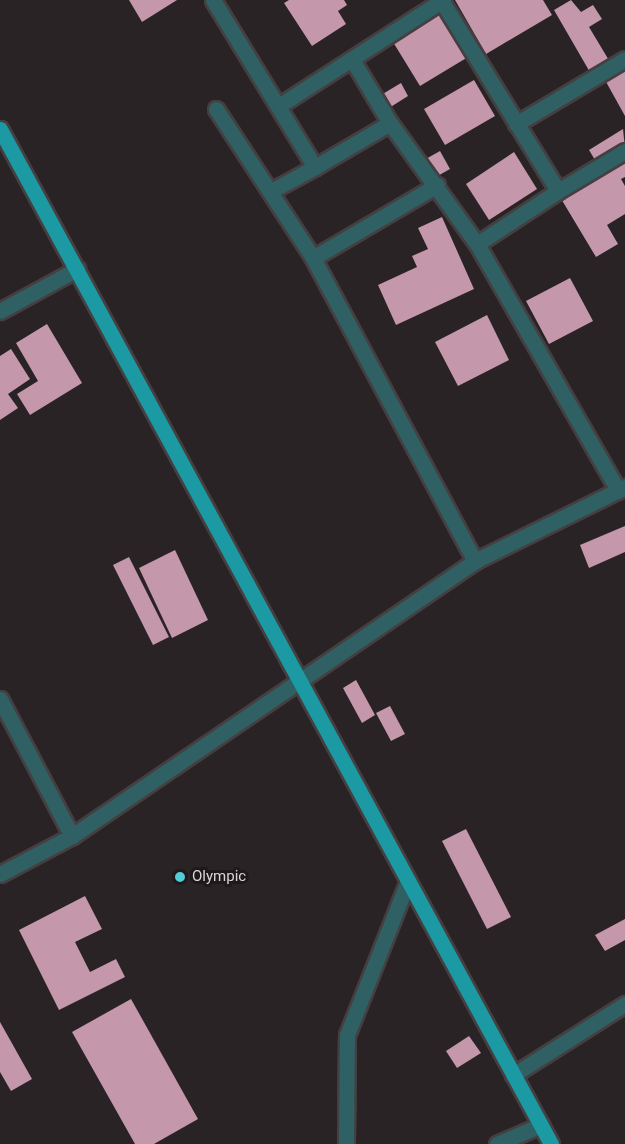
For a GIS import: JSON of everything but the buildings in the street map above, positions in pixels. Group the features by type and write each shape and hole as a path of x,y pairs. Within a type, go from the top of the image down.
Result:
{"main road":[{"path":"0,129 551,1144"}],"street":[{"path":"213,0 280,105 315,167"},
{"path":"280,105 352,61 442,0 558,191"},
{"path":"516,124 625,59"},
{"path":"0,874 72,836 475,561 622,489 477,244 437,185 390,123 352,61"},
{"path":"216,109 272,190 313,258 475,561"},
{"path":"272,190 390,123"},
{"path":"477,244 625,151"},
{"path":"313,258 437,185"},
{"path":"0,311 77,269"},
{"path":"0,699 72,836"},
{"path":"346,1144 347,1035 408,880"},
{"path":"513,1075 625,1004"},
{"path":"497,1144 541,1125"}],"place":[{"name":"Olympic","path":"180,877"}]}
